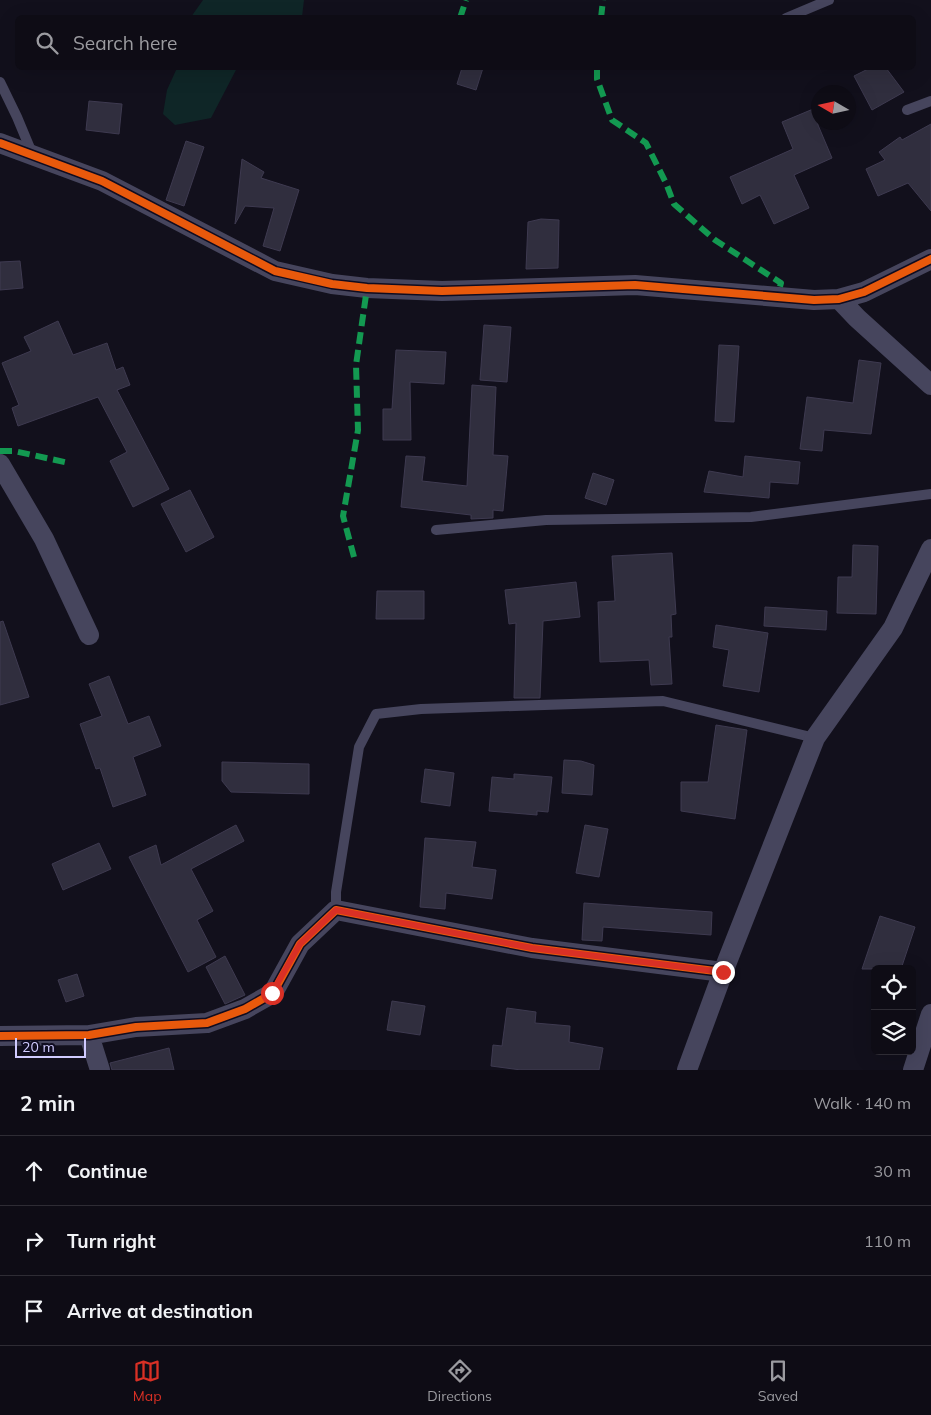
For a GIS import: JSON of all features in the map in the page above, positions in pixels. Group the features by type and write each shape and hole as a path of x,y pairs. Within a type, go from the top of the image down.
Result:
{"street":[{"path":"0,143 32,153 102,181 276,271 332,284 427,291 635,285 814,300 839,299 864,292 931,259"},
{"path":"839,299 857,318 931,384"},
{"path":"0,464 44,539 89,635"},
{"path":"687,1070 723,972 815,738 894,628 931,549"},
{"path":"0,1036 88,1035 136,1027 207,1023 245,1008 272,993 300,944 336,910 532,948 723,972"},
{"path":"913,1070 931,1014"},
{"path":"88,1035 100,1070"}],"lane":[{"path":"793,15 829,0"},
{"path":"0,82 18,117 32,153"},
{"path":"907,110 931,101"},
{"path":"436,530 546,520 751,517 931,494"},
{"path":"336,910 336,892 358,747 376,714 421,709 663,701 815,738"}],"green space":[{"path":"203,0 304,0 302,15 192,15"},
{"path":"176,70 236,70 211,118 175,125 163,114 167,90"}],"building":[{"path":"461,70 482,70 476,90 457,84"},
{"path":"866,70 888,70 904,92 872,110 854,76"},
{"path":"89,101 122,104 119,134 86,130"},
{"path":"811,110 811,130 820,130 832,158 794,175 809,208 774,224 760,195 742,204 730,177 793,149 782,122"},
{"path":"931,124 931,211 908,183 878,196 866,169 885,160 879,152 900,137 902,140"},
{"path":"186,141 204,147 184,206 166,200"},
{"path":"242,159 264,172 261,178 299,190 280,251 263,246 274,208 245,206 235,224"},
{"path":"541,219 559,220 558,268 526,269 528,222"},
{"path":"20,261 23,288 0,290 0,262"},
{"path":"58,321 73,355 107,343 116,370 123,367 130,385 117,390 169,489 133,507 110,461 127,452 98,397 18,426 12,408 19,405 2,363 31,351 24,337"},
{"path":"484,325 511,327 507,382 480,380"},
{"path":"719,345 739,346 734,422 715,421"},
{"path":"396,350 446,352 444,384 410,382 411,440 383,440 383,409 392,409"},
{"path":"859,360 881,363 871,434 824,430 822,451 800,449 807,397 853,403"},
{"path":"472,385 496,387 493,455 508,456 503,511 493,510 493,518 471,519 471,515 401,507 406,456 425,457 422,481 467,486"},
{"path":"745,456 800,462 798,484 770,482 769,498 704,492 709,471 743,477"},
{"path":"593,473 614,480 606,505 585,498"},
{"path":"190,490 214,537 186,552 161,504"},
{"path":"853,545 878,546 876,614 837,613 838,577 852,577"},
{"path":"672,553 676,614 671,615 672,637 669,637 672,684 651,685 649,660 600,662 598,602 615,601 612,556"},
{"path":"576,582 580,617 543,621 540,698 514,698 516,623 509,624 505,590"},
{"path":"377,591 424,591 424,619 376,619"},
{"path":"765,607 827,611 826,630 764,626"},
{"path":"3,621 29,697 0,705 0,622"},
{"path":"716,625 768,633 759,692 723,686 729,650 713,647"},
{"path":"109,676 128,724 149,716 161,746 133,757 146,795 113,807 100,768 96,769 80,724 102,716 89,684"},
{"path":"716,725 747,730 735,819 681,811 681,782 708,782"},
{"path":"564,760 581,761 594,765 592,795 562,793"},
{"path":"222,762 309,764 309,794 231,792 222,781"},
{"path":"425,769 454,773 450,806 421,802"},
{"path":"514,774 552,777 548,812 537,811 537,815 489,811 492,777 514,779"},
{"path":"236,825 244,841 191,869 213,911 197,920 216,957 188,972 129,857 156,845 161,865"},
{"path":"585,825 608,829 599,877 576,873"},
{"path":"425,838 476,842 472,867 496,870 492,899 446,893 445,909 420,907"},
{"path":"99,843 111,869 63,890 52,864"},
{"path":"584,903 712,912 711,935 603,927 602,941 582,940"},
{"path":"880,916 915,927 902,965 871,965 871,969 862,969"},
{"path":"225,956 245,995 225,1004 206,967"},
{"path":"77,974 84,996 66,1002 58,980"},
{"path":"392,1001 425,1006 420,1035 387,1030"},
{"path":"507,1008 536,1012 535,1023 570,1026 569,1042 603,1048 599,1070 521,1070 491,1066 493,1045 502,1046"},
{"path":"169,1048 174,1070 112,1070 110,1063"}],"marked path":[{"path":"461,15 466,0"},
{"path":"601,15 603,0"},
{"path":"597,70 597,79 612,120 646,143 674,204 715,240 781,283 777,297"},
{"path":"354,557 343,516 358,430 356,365 367,288"},
{"path":"0,451 14,451 69,463"}],"cycle path":[{"path":"0,143 102,181 275,271 332,284 367,288 442,291 635,285 814,300 839,299 864,292 931,259"},
{"path":"0,1036 89,1035 136,1027 207,1023 245,1009 273,993 300,944 336,910 532,948 723,972"}],"route":[{"path":"272,993 300,944 336,910 532,948 723,972"}]}
